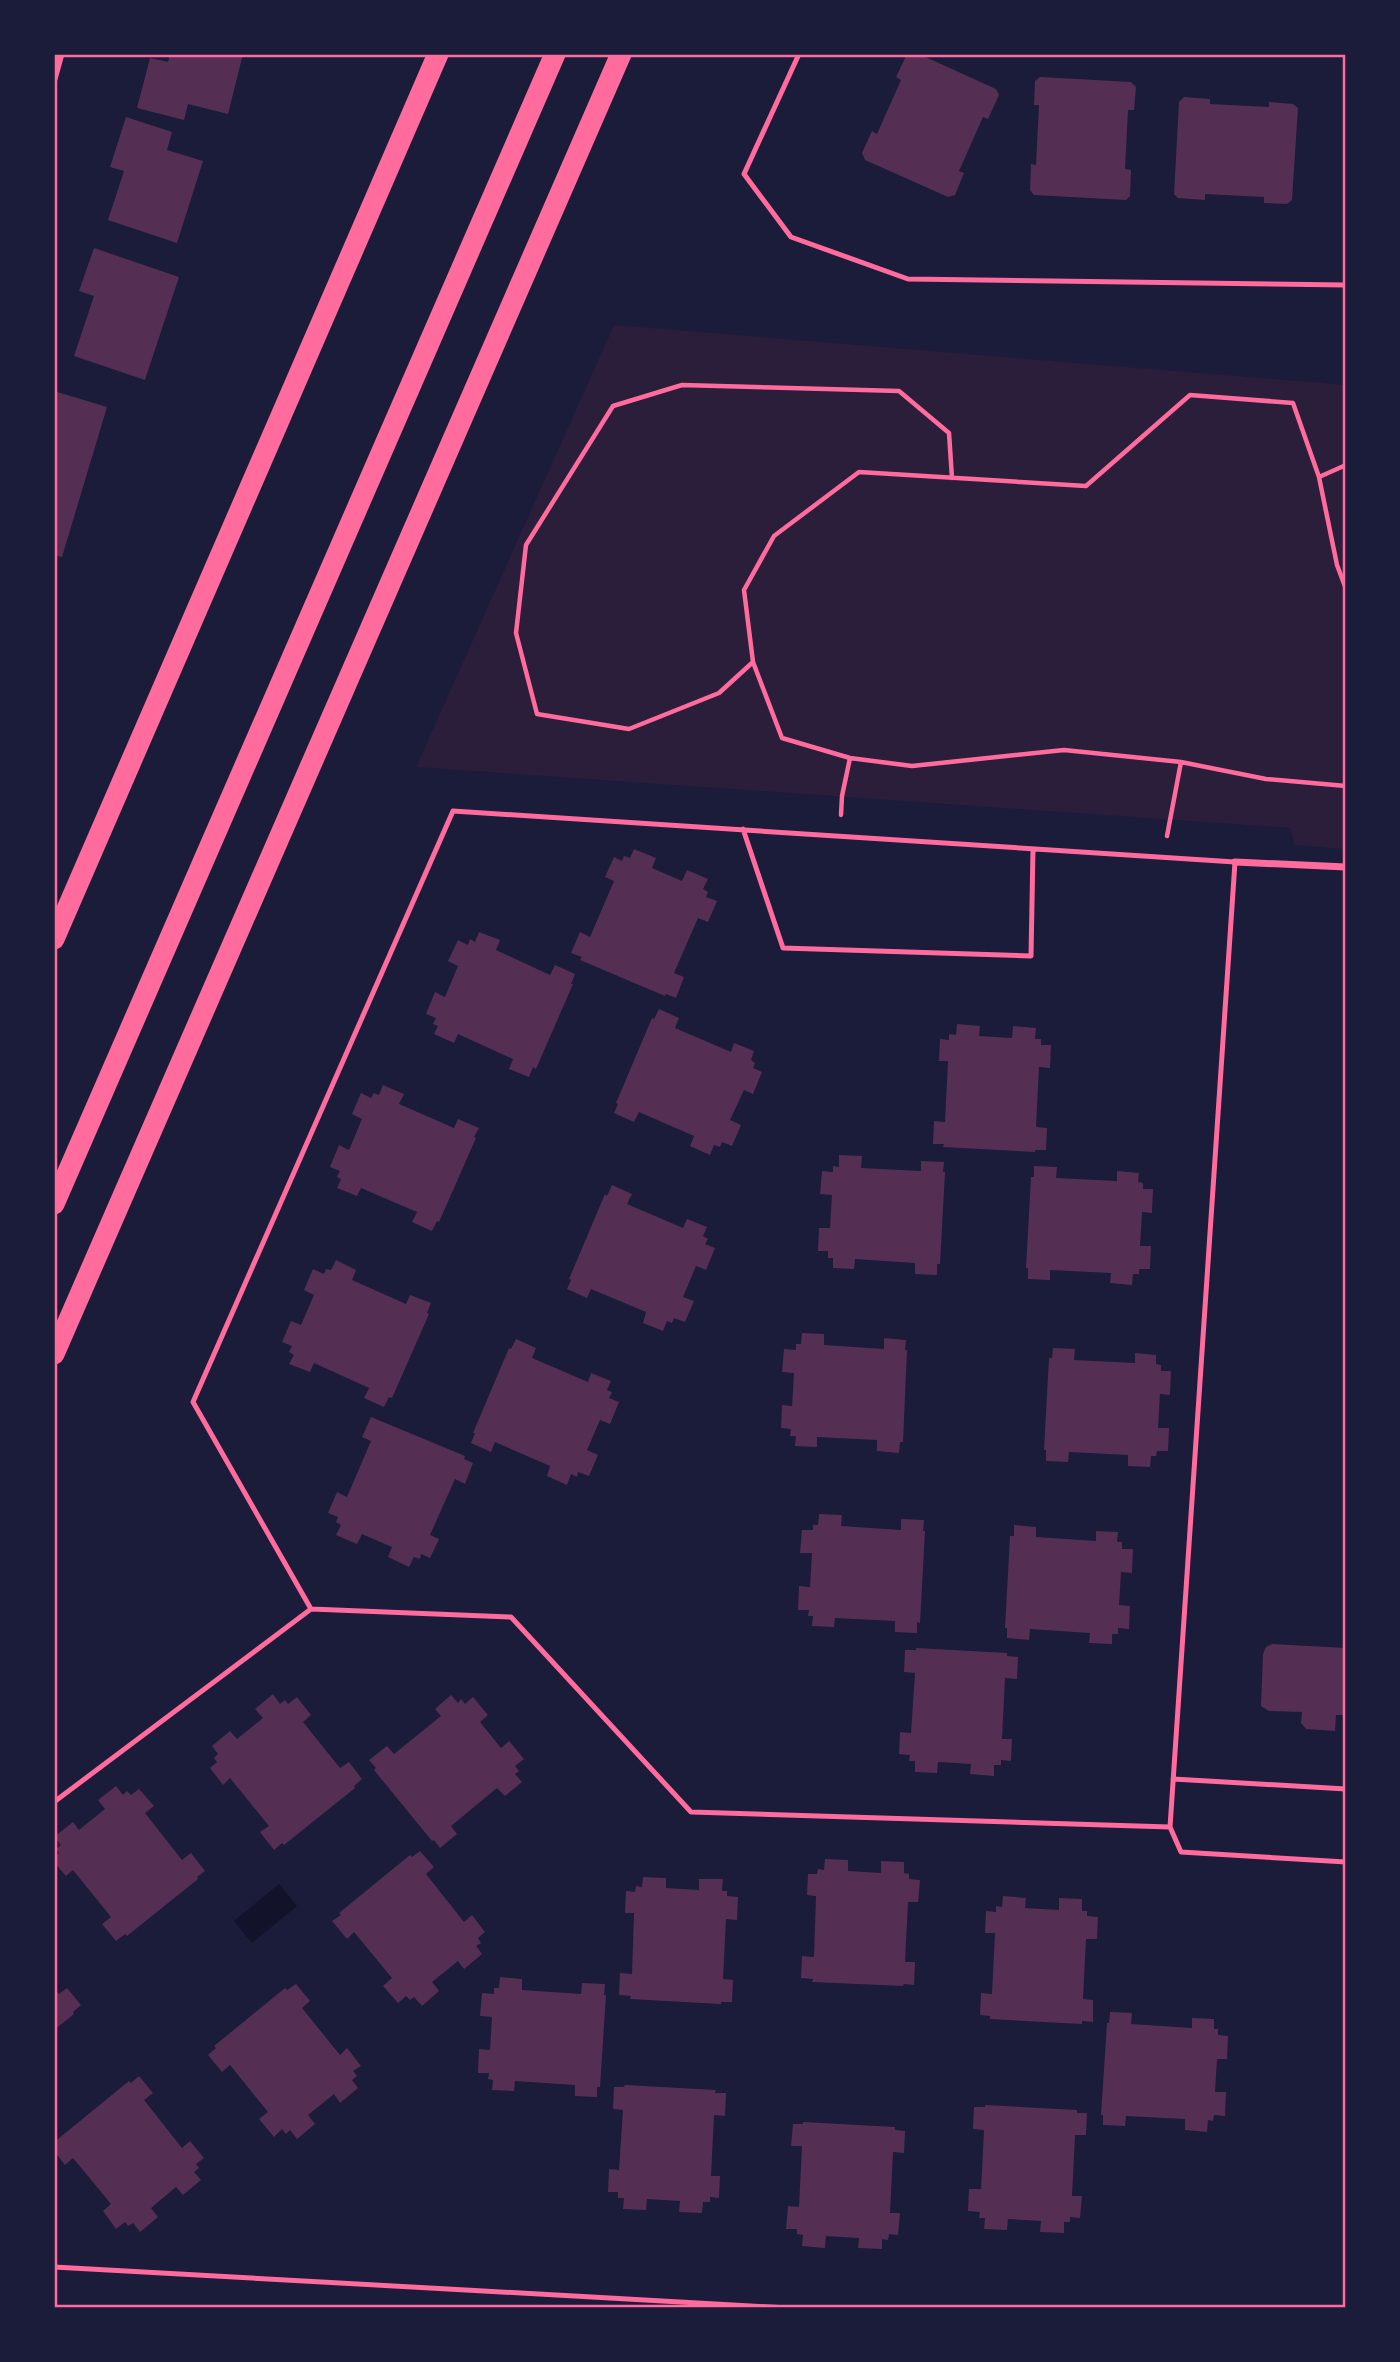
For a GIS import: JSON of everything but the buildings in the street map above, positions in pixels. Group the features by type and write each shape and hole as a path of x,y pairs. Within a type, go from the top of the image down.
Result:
{"highway":[{"path":"54,939 438,54"},
{"path":"54,1204 555,54"},
{"path":"54,1354 621,54"}],"street":[{"path":"54,79 61,54"},
{"path":"1235,862 1346,867"}],"lane":[{"path":"799,54 744,174 791,237 908,279 1346,285"},
{"path":"311,1609 193,1402 453,811 1235,862 1170,1827 1181,1852 1346,1862"},
{"path":"743,830 783,948 1031,956 1033,849"},
{"path":"54,1802 311,1609 511,1617 691,1812 1170,1827"},
{"path":"1173,1779 1346,1789"},
{"path":"54,2267 788,2308"}],"path":[{"path":"753,662 719,693 629,730 537,714 516,633 526,545 613,406 682,385 899,391 949,433 952,478"},
{"path":"1346,589 1337,565 1320,477 1293,403 1190,396 1086,486 859,471 774,536 744,590 753,662 782,738 850,758 912,766 1064,750 1181,762 1266,779 1346,786"},
{"path":"1320,477 1346,465"},
{"path":"839,836 842,796 850,758"},
{"path":"1164,857 1181,762"}],"shaded area":[{"path":"614,325 1346,385 1346,849 1294,845 1291,828 416,767"},
{"path":"279,1884 297,1906 252,1943 234,1921"}]}
